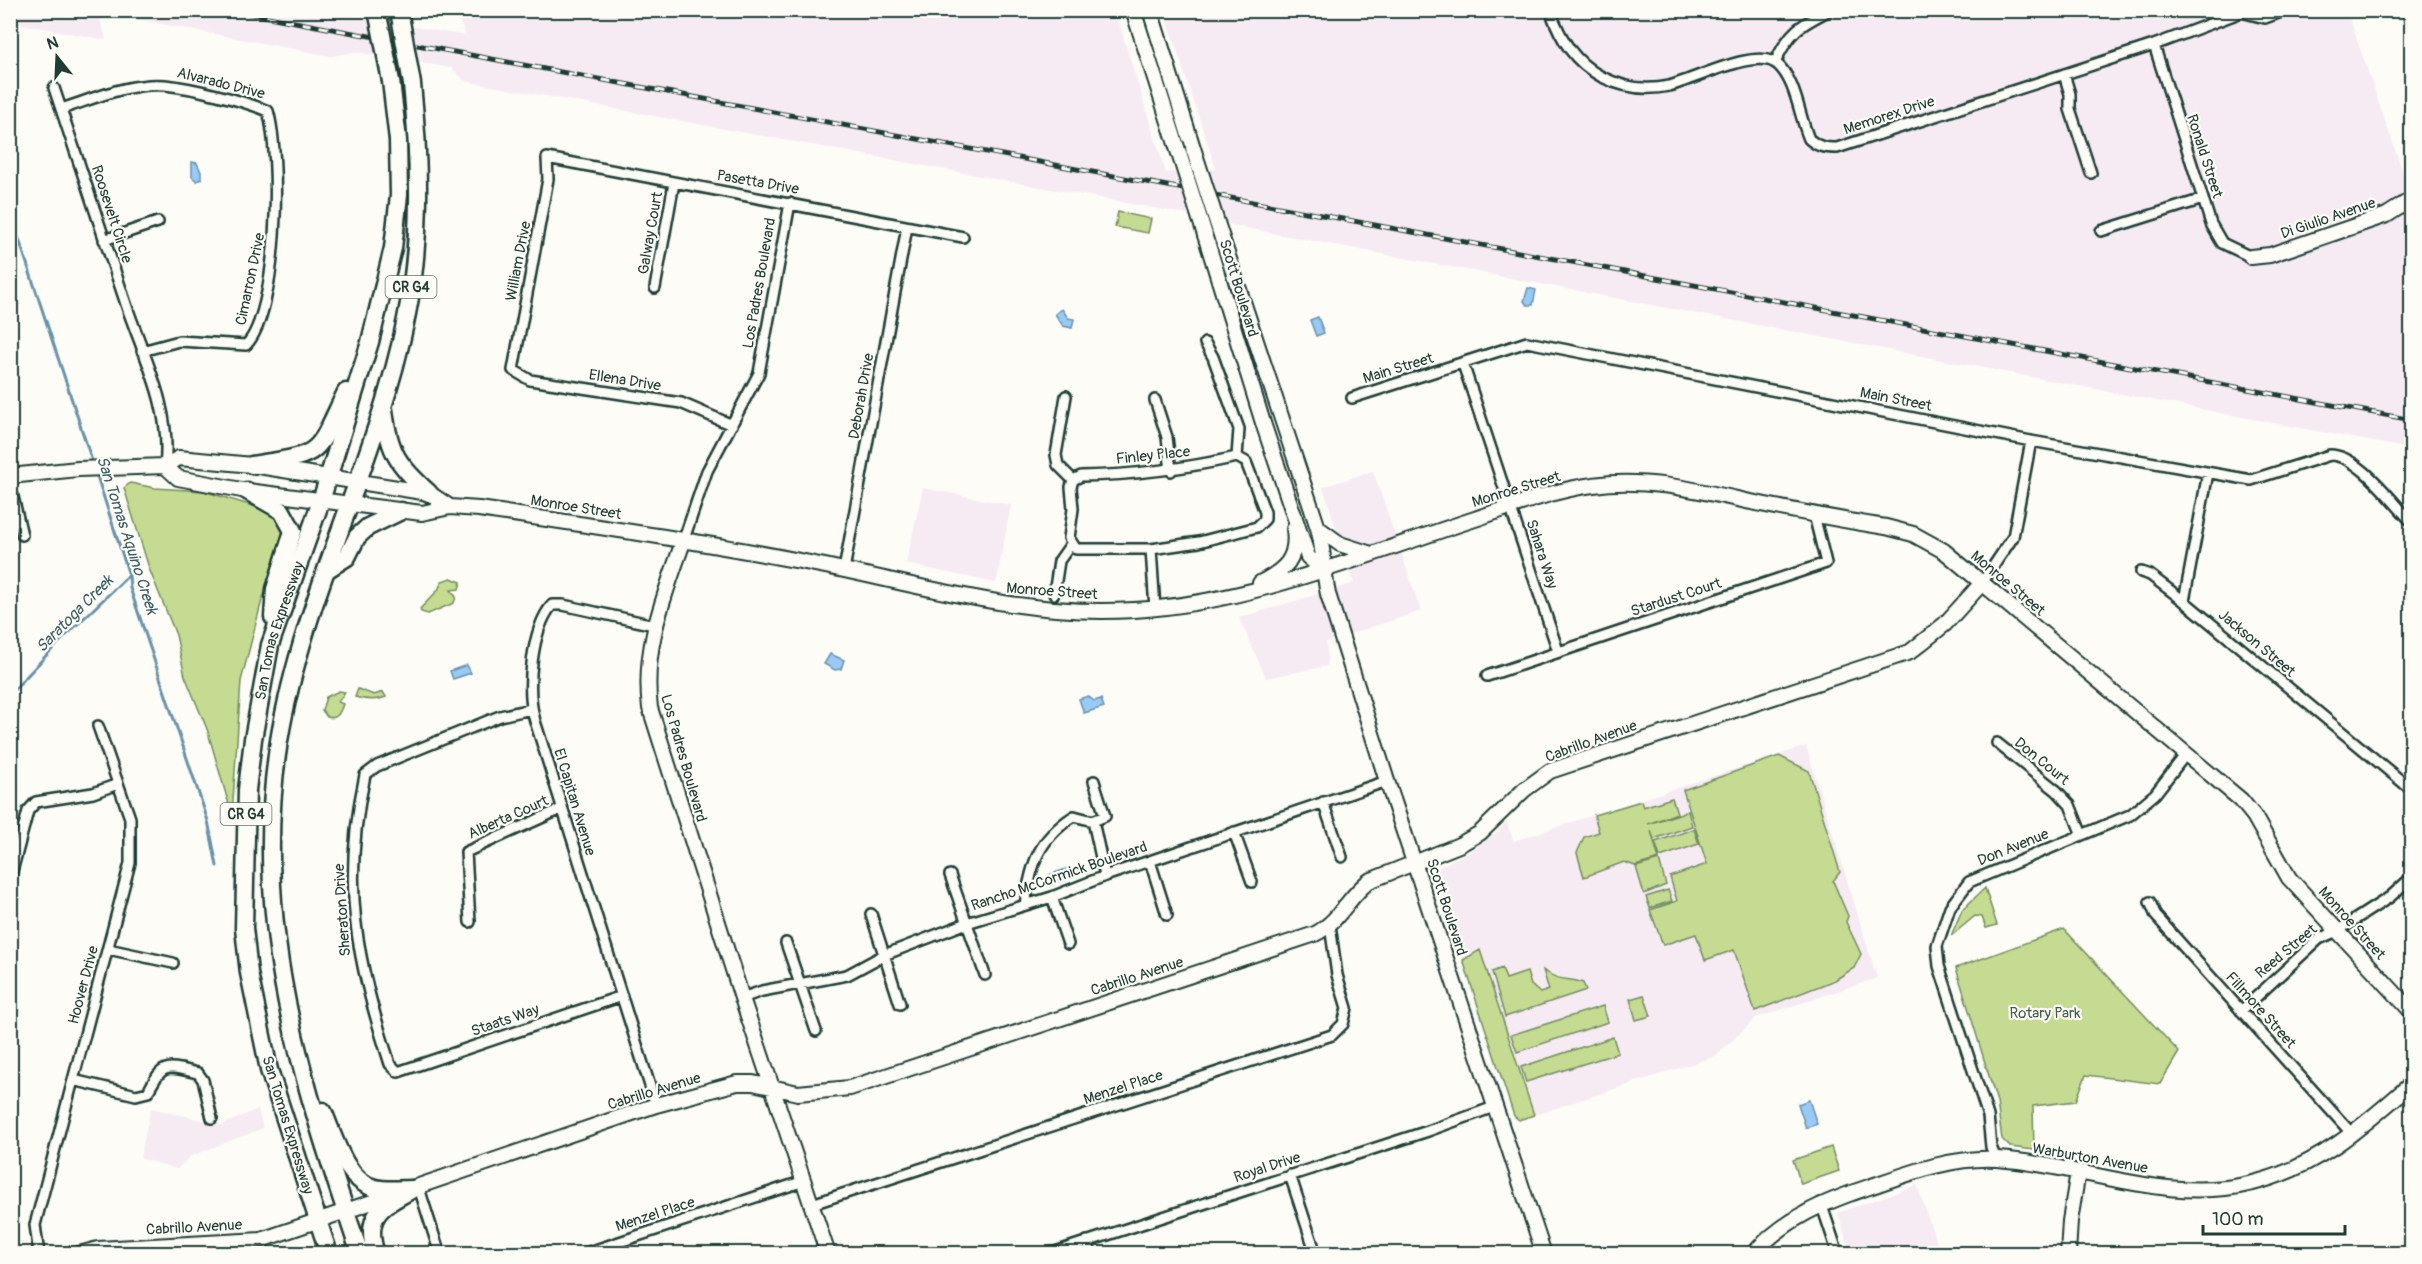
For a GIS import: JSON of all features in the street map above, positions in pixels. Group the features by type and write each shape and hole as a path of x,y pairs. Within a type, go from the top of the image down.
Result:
{"highway":[{"name":"San Tomas Expressway","path":"329,1254 262,1042 249,973 244,928 247,790 253,739 270,645 321,501 370,342 393,248 399,195 398,140 391,81 377,10"},
{"name":"San Tomas Expressway","path":"360,1254 298,1057 278,967 271,829 279,740 305,636 383,405 406,319 415,258 419,194 418,139 412,84 399,10"},
{"path":"252,465 298,458 319,447 370,342"},
{"path":"383,405 392,453 408,473 429,493"},
{"path":"247,491 282,511 293,531 275,589 270,645"},
{"path":"328,569 347,556 357,537 368,527 401,511"},
{"path":"298,1057 354,1174 360,1181 374,1188 416,1188"},
{"path":"376,1254 371,1240 372,1222 384,1205 416,1188"}],"main road":[{"name":"Scott Boulevard","path":"1133,10 1308,557 1322,569"},
{"name":"Scott Boulevard","path":"1150,10 1222,238 1318,528 1324,552 1322,569 1334,615 1544,1254"},
{"name":"Di Giulio Avenue","path":"2251,257 2270,255 2387,216 2412,199"},
{"name":"Monroe Street","path":"10,476 78,469 165,466 179,458 252,465 429,493 450,507"},
{"name":"Monroe Street","path":"165,466 178,478 247,491 422,513 450,507 684,539 844,570 1000,604 1081,613 1155,609 1244,593 1574,488 1624,483 1703,492 1913,534 1944,550 2241,800 2254,816 2289,878 2412,1012"},
{"path":"1244,593 1281,571 1294,556 1296,543 1292,506"},
{"path":"1318,528 1340,544 1368,553"},
{"name":"Los Padres Boulevard","path":"684,539 654,625 647,668 650,708 771,1088 828,1254"},
{"name":"Cabrillo Avenue","path":"79,1254 98,1249 261,1240 656,1105 737,1083 753,1083 798,1093 850,1088 1315,934 1330,925 1360,888 1369,881 1460,845 1480,833 1524,790 1550,771 1910,652 1946,624 1982,583"},
{"name":"Warburton Avenue","path":"1753,1254 1783,1226 1821,1203 1940,1165 1996,1159 2166,1188 2229,1188 2253,1183 2296,1169 2353,1135 2412,1083"},
{"path":"2068,1254 2070,1221 2078,1172"}],"street":[{"path":"1551,10 1561,38 1574,56 1596,74 1632,88 1667,86 1758,57 1775,63 1785,40 1792,31 1830,10"},
{"name":"Memorex Drive","path":"1775,63 1787,76 1809,139 1816,146 1837,148 2154,45 2246,11 2265,18 2287,10"},
{"path":"2407,10 2412,25"},
{"name":"Ronald Street","path":"2154,45 2211,224 2222,243 2251,257"},
{"path":"2064,74 2070,94 2070,109 2091,173"},
{"name":"Alvarado Drive","path":"61,109 114,92 164,85 250,103 268,111"},
{"name":"Roosevelt Circle","path":"54,87 165,416 167,444 165,466"},
{"name":"Cimarron Drive","path":"142,351 179,341 246,345 253,339 262,310 276,235 274,132 268,111"},
{"name":"Pasetta Drive","path":"547,158 963,237"},
{"name":"William Drive","path":"513,370 548,179 547,158"},
{"name":"Galway Court","path":"655,288 674,183"},
{"path":"2101,231 2203,199"},
{"name":"Los Padres Boulevard","path":"684,539 707,471 759,373 790,203"},
{"path":"104,240 159,222"},
{"name":"Deborah Drive","path":"844,570 907,227"},
{"name":"Main Street","path":"1353,398 1527,342 2031,441 2251,480 2330,455 2340,455 2358,465 2412,522"},
{"path":"1066,396 1056,455 1058,465 1073,480 1071,487 1073,509 1069,538 1076,549 1151,549 1198,542 1257,527 1264,519 1265,512 1246,462 1237,457 1239,429 1214,357 1206,343"},
{"name":"Sahara Way","path":"1463,364 1558,651"},
{"name":"Ellena Drive","path":"513,370 530,380 681,404 732,426"},
{"path":"1155,400 1167,437 1171,471"},
{"name":"Cabrillo Avenue","path":"1982,583 2013,537 2031,441"},
{"name":"Finley Place","path":"1073,480 1081,476 1140,475 1171,471 1237,457"},
{"path":"2184,601 2208,473"},
{"path":"10,484 22,535"},
{"name":"Stardust Court","path":"1487,676 1826,563 1814,515"},
{"path":"1054,594 1059,561 1071,544"},
{"path":"1151,549 1155,609"},
{"name":"Jackson Street","path":"2141,572 2150,575 2184,601 2412,790"},
{"name":"El Capitan Avenue","path":"654,625 563,605 552,605 545,614 530,674 531,709 656,1105"},
{"name":"Sheraton Drive","path":"398,1072 390,1064 366,991 357,943 352,866 358,810 365,775 377,766 500,716 531,709"},
{"name":"Hoover Drive","path":"39,1254 35,1225 130,863 132,836 130,818 98,726"},
{"name":"Don Court","path":"1997,743 2057,791 2070,805 2082,835"},
{"name":"Don Avenue","path":"1996,1159 1991,1147 1988,1116 1940,966 1937,946 1950,907 1969,882 1999,867 2130,815 2156,794 2186,754"},
{"path":"1025,905 1030,872 1042,845 1057,827 1074,816 1093,821 1105,816 1094,781"},
{"name":"Rancho McCormick Boulevard","path":"742,998 762,991 847,975 884,955 967,923 1052,897 1105,876 1387,781"},
{"path":"10,879 28,811 36,802 93,793 118,784"},
{"path":"1323,802 1342,857"},
{"name":"Alberta Court","path":"470,922 466,852 561,809"},
{"path":"1093,821 1105,876"},
{"path":"1234,832 1252,882"},
{"path":"1150,861 1167,915"},
{"path":"950,874 984,975"},
{"name":"Reed Street","path":"2241,1011 2319,939 2337,931 2390,897 2412,877"},
{"path":"1052,897 1068,944"},
{"name":"Fillmore Street","path":"2150,903 2156,916 2353,1135"},
{"path":"871,914 900,1004"},
{"name":"Menzel Place","path":"812,1204 1332,1035 1343,1024 1347,1008 1336,975 1330,925"},
{"path":"786,944 816,1030"},
{"path":"108,949 173,963"},
{"name":"Staats Way","path":"398,1072 622,996"},
{"path":"73,1080 136,1095 148,1092 157,1073 164,1068 170,1066 198,1073 203,1080 212,1118"},
{"name":"Royal Drive","path":"1049,1254 1428,1131 1494,1107"},
{"path":"1290,1175 1316,1254"},
{"name":"Menzel Place","path":"583,1254 804,1181"},
{"path":"416,1188 440,1254"},
{"path":"1821,1203 1838,1254"},
{"path":"1087,1241 1091,1254"}],"shaded area":[{"path":"10,11 326,11 466,36 456,11 1115,11 1166,173 1216,169 1164,11 2347,11 2411,196 2411,449 1251,229 1170,211 465,81 452,68 355,52 331,56 98,12 106,40 11,22"},
{"path":"1373,471 1421,611 1326,642 1328,666 1266,678 1239,618 1354,583 1323,487"},
{"path":"923,488 1011,505 996,583 906,564"},
{"path":"1806,746 1877,978 1756,1018 1716,1056 1519,1120 1514,1116 1436,875 1437,868 1471,851 1496,833 1506,822 1514,841"},
{"path":"151,1108 222,1125 258,1109 263,1128 191,1156 177,1169 140,1158"},
{"path":"1917,1185 1940,1253 1851,1253 1838,1213"}],"green space":[{"path":"1118,212 1151,219 1148,233 1115,227"},
{"path":"130,483 155,488 203,491 263,509 275,515 285,529 285,541 262,600 241,681 232,815 207,729 185,676 176,635 150,571 124,488"},
{"path":"451,578 461,582 459,589 451,590 456,597 454,603 428,614 421,612 420,609 438,590 442,581"},
{"path":"358,689 374,695 383,692 386,697 371,700 355,697"},
{"path":"339,691 345,692 338,702 343,704 341,710 336,716 327,717 322,710 326,697"},
{"path":"1779,756 1809,771 1840,872 1833,881 1848,916 1846,922 1861,954 1854,968 1835,980 1755,1011 1734,950 1705,960 1696,934 1663,945 1650,910 1677,901 1670,877 1707,864 1683,790"},
{"path":"1672,798 1677,813 1648,824 1688,811 1692,826 1654,839 1651,831 1659,859 1635,866 1624,862 1584,877 1577,853 1584,837 1599,832 1594,815 1641,801 1643,807"},
{"path":"1694,829 1699,844 1660,857 1655,842"},
{"path":"1659,860 1666,885 1644,894 1636,867"},
{"path":"1985,888 1997,925 1986,928 1982,917 1975,916 1951,936 1962,910"},
{"path":"1668,890 1672,901 1650,908 1646,897"},
{"name":"Rotary Park","path":"2064,929 2179,1052 2160,1084 2086,1075 2076,1101 2033,1106 2034,1150 2010,1147 2002,1139 1997,1102 1956,968"},
{"path":"1480,950 1534,1115 1519,1120 1514,1116 1463,960"},
{"path":"1502,968 1506,979 1527,972 1531,985 1540,993 1549,990 1543,970 1555,977 1583,983 1586,990 1505,1017 1492,972"},
{"path":"1644,995 1651,1016 1636,1020 1630,999"},
{"path":"1603,1006 1608,1022 1517,1052 1511,1035"},
{"path":"1613,1037 1618,1053 1526,1082 1521,1067"},
{"path":"1831,1147 1839,1171 1801,1184 1793,1160"}],"water":[{"path":"192,162 197,163 201,172 201,179 197,181 192,177"},
{"path":"1528,288 1536,290 1533,305 1527,305 1524,301"},
{"path":"1062,309 1068,318 1074,319 1072,328 1063,326 1055,314"},
{"path":"1318,317 1324,333 1316,336 1310,320"},
{"path":"830,654 844,660 841,669 835,670 824,664"},
{"path":"467,665 471,673 453,679 450,671"},
{"path":"1088,696 1094,701 1101,699 1104,707 1084,713 1079,699"},
{"path":"1069,868 1072,876 1051,883 1049,875"},
{"path":"1809,1100 1817,1124 1806,1128 1798,1104"}],"waterway":[{"name":"San Tomas Aquino Creek","path":"10,212 93,464"},
{"name":"San Tomas Aquino Creek","path":"96,473 129,575 130,588 208,821 217,866"},
{"name":"Saratoga Creek","path":"10,694 57,644 129,575"}],"railway":[{"path":"231,10 2412,420"}]}
